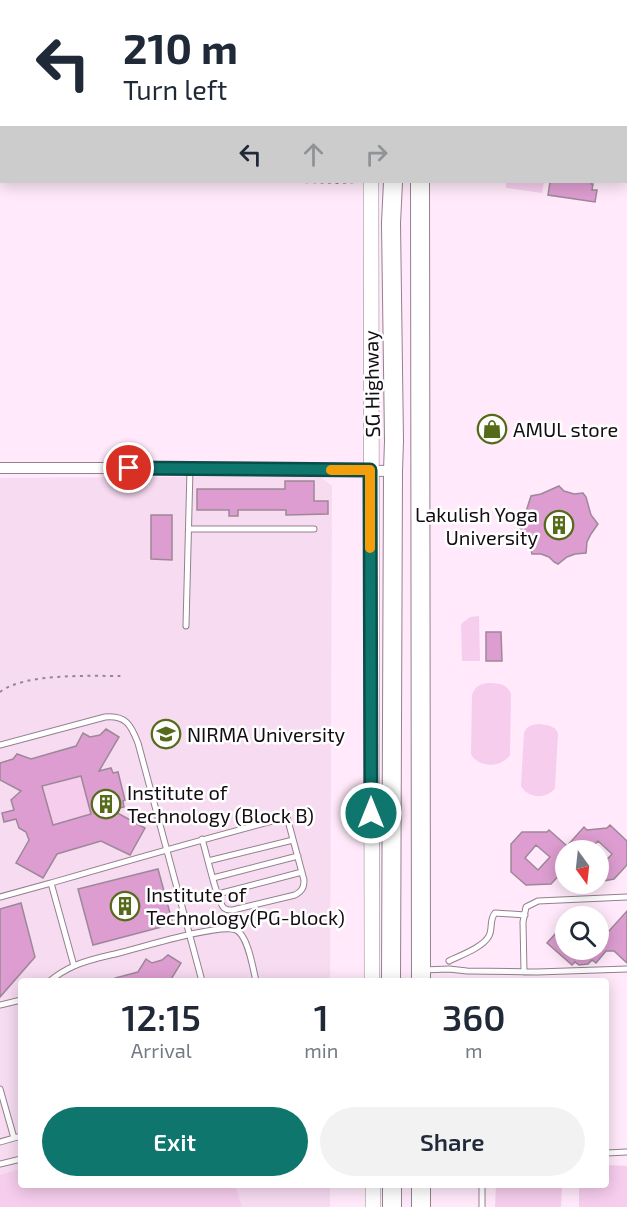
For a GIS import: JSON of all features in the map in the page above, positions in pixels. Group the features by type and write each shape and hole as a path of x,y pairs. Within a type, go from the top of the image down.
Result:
{"highway":[{"name":"SG Highway","path":"391,978 393,183"},
{"path":"420,183 421,975"},
{"path":"392,1188 392,1207"},
{"path":"421,1188 421,1207"}],"street":[{"path":"371,183 372,978"},
{"path":"0,468 393,471"},
{"path":"373,1188 373,1207"}],"lane":[{"path":"186,626 190,469"},
{"path":"189,529 314,529"},
{"path":"0,745 105,717 124,718 138,743 201,978"},
{"path":"0,888 1,896 202,839 287,817 304,886 295,896 230,910 223,907 202,839"},
{"path":"208,861 293,840"},
{"path":"213,878 298,856"},
{"path":"218,894 302,872"},
{"path":"51,883 74,966"},
{"path":"524,972 526,907 538,901 627,897"},
{"path":"449,961 487,939 490,933 491,918 495,913 525,915"},
{"path":"55,978 74,966 189,935 228,929 237,930 243,936 255,978"},
{"path":"421,975 449,969 524,972 627,969"},
{"path":"0,1005 18,1001"},
{"path":"0,1089 14,1138"},
{"path":"0,1142 18,1137"},
{"path":"609,1153 627,1152"},
{"path":"0,1164 18,1160"},
{"path":"482,1188 482,1207"}],"path":[{"path":"0,692 9,686 57,677 121,676"}],"shaded area":[{"path":"506,183 544,183 542,193 506,188"},
{"name":"NIRMA University","path":"319,476 332,486 330,978 18,978 18,1188 330,1188 330,1207 0,1207 0,478"},
{"path":"479,616 480,661 462,661 461,624 470,617"},
{"path":"487,683 504,686 511,694 510,755 502,762 490,765 479,762 471,754 472,695 477,687"},
{"path":"538,724 553,727 558,734 555,788 542,796 532,795 521,786 524,733 529,726"},
{"path":"81,776 91,814 53,825 42,786"},
{"path":"609,1165 627,1166 627,1207 579,1207 579,1188 609,1188"},
{"path":"18,1170 18,1188 236,1188 242,1207 0,1207 0,1175"},
{"path":"496,1188 562,1188 561,1207 495,1207"}],"building":[{"path":"550,183 591,183 593,184 592,190 597,190 595,202 548,195"},
{"path":"285,481 314,481 314,501 328,501 328,514 286,515 286,510 238,510 238,516 229,516 229,510 197,510 197,489 285,489"},
{"name":"Lakulish Yoga University","path":"559,486 564,491 574,494 583,493 591,515 598,524 587,542 586,553 567,557 558,564 549,557 532,554 525,533 519,527 531,496"},
{"path":"151,515 172,515 172,560 151,559"},
{"path":"486,632 501,632 502,661 486,661"},
{"name":"Institute of Technology (Block B)","path":"106,729 119,737 99,771 111,768 113,773 118,772 125,800 123,801 124,807 112,810 145,828 130,855 101,841 57,854 43,878 16,863 29,840 26,832 19,828 16,819 4,822 2,813 14,810 11,800 21,791 0,780 0,763 13,759 17,754 31,759 76,746 83,733 90,737 100,735","holes":["81,776 91,814 53,825 42,786"]},
{"path":"610,825 627,841 627,865 614,879 609,880 609,857 612,854 609,851 609,840 572,840 584,827 587,830 607,828"},
{"path":"549,830 560,840 555,840 555,880 551,884 526,885 511,872 511,844 522,832 547,832","holes":["536,845 550,857 538,870 525,858"]},
{"name":"Institute of Technology(PG-block)","path":"158,869 173,924 93,945 78,889"},
{"path":"21,903 35,957 0,997 0,909"},
{"path":"627,911 627,963 614,951 609,951 609,931"},
{"path":"555,934 555,950 547,943"},
{"path":"168,955 181,963 172,978 115,978 138,972 146,959 152,963"},
{"path":"566,960 592,960 588,964 579,965 575,962 572,965"}],"slow traffic":[{"path":"331,470 370,470 370,548"}],"place":[{"name":"AMUL store","path":"492,429"},
{"name":"Lakulish Yoga University","path":"559,525"},
{"name":"NIRMA University","path":"166,734"},
{"name":"Institute of Technology (Block B)","path":"106,804"},
{"name":"Institute of Technology(PG-block)","path":"125,906"}],"route":[{"path":"129,468 370,470 371,813"}]}
